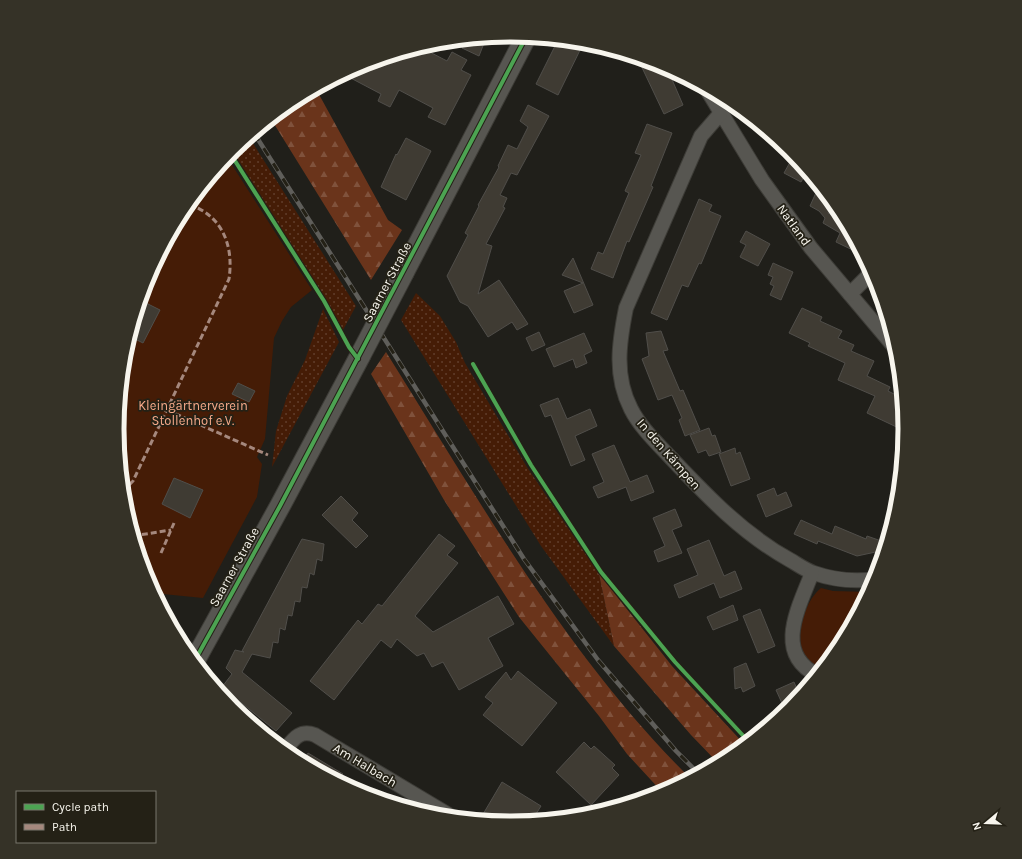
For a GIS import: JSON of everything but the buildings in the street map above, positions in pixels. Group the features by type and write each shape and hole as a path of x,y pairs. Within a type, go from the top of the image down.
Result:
{"main road":[{"name":"Saarner Straße","path":"197,656 360,356 523,42"}],"street":[{"name":"Natland","path":"711,98 762,180 811,248 887,338"},
{"name":"In den Kämpen","path":"720,114 701,136 626,308 620,335 618,364 622,384 631,409 648,433 712,501 765,546 812,573 843,581 868,579"},
{"path":"850,294 867,277"},
{"path":"812,573 792,625 792,640 797,657 806,670 812,673"},
{"name":"Am Halbach","path":"288,746 297,736 303,733 315,735 441,811"}],"green space":[{"path":"318,93 388,220 402,230 371,280 274,123"},
{"path":"252,142 356,306 343,330 326,299 236,156"},
{"name":"Kleingärtnerverein Stollenhof e.V.","path":"230,162 312,290 291,307 274,338 265,439 257,457 262,464 257,497 203,598 160,594 153,578 144,554 131,505 124,455 124,404 131,354 137,329 144,305 163,258 189,214"},
{"path":"416,293 440,316 456,342 465,363 527,467 599,574 614,646 541,546 401,320"},
{"path":"323,309 339,342 272,467 276,431 287,396 305,360"},
{"path":"386,352 490,519 564,629 604,682 646,732 687,775 659,788 627,754 599,716 519,617 444,500 371,374"},
{"path":"599,574 672,666 741,741 714,759 691,735 614,646"},
{"path":"821,588 833,591 863,592 847,623 817,666 811,663 804,655 800,631 807,606"}],"railway":[{"path":"257,137 524,559 598,660 676,751 695,770"}],"marked path":[{"path":"128,486 133,481 229,279 229,254 223,233 209,216 194,207"},
{"path":"167,410 268,455"},
{"path":"161,553 174,523"},
{"path":"138,535 171,530"}],"cycle path":[{"path":"197,656 280,506 523,42"},
{"path":"234,159 324,301 349,347 358,359"},
{"path":"473,364 531,465 601,572 675,662 745,738"}]}
